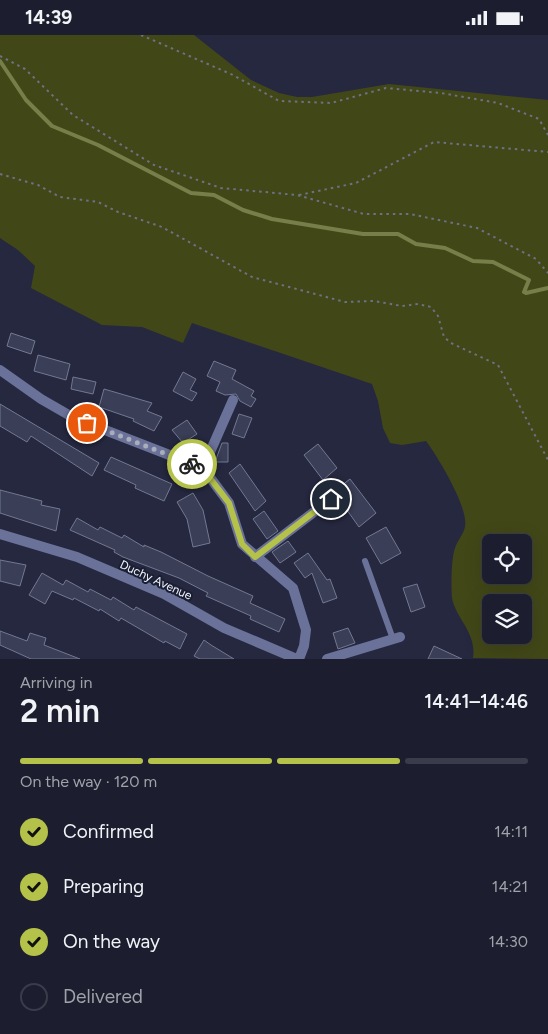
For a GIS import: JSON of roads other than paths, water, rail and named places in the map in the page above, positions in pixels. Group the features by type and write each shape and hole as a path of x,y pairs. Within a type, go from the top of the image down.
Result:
{"street":[{"path":"0,370 41,399 74,418 203,469 229,503 242,544 293,588 306,630 304,646 298,659"},
{"path":"203,469 233,399"},
{"path":"255,557 331,499"},
{"name":"Duchy Avenue","path":"0,534 77,557 164,594 224,629 298,659"},
{"path":"327,659 397,638"}],"lane":[{"path":"365,561 397,638"}],"waterway":[{"path":"0,61 26,100 52,126 98,145 191,193 214,195 243,210 272,219 363,234 398,234 416,244 445,248 473,261 493,262 529,280 524,292 526,293 548,288"}]}
